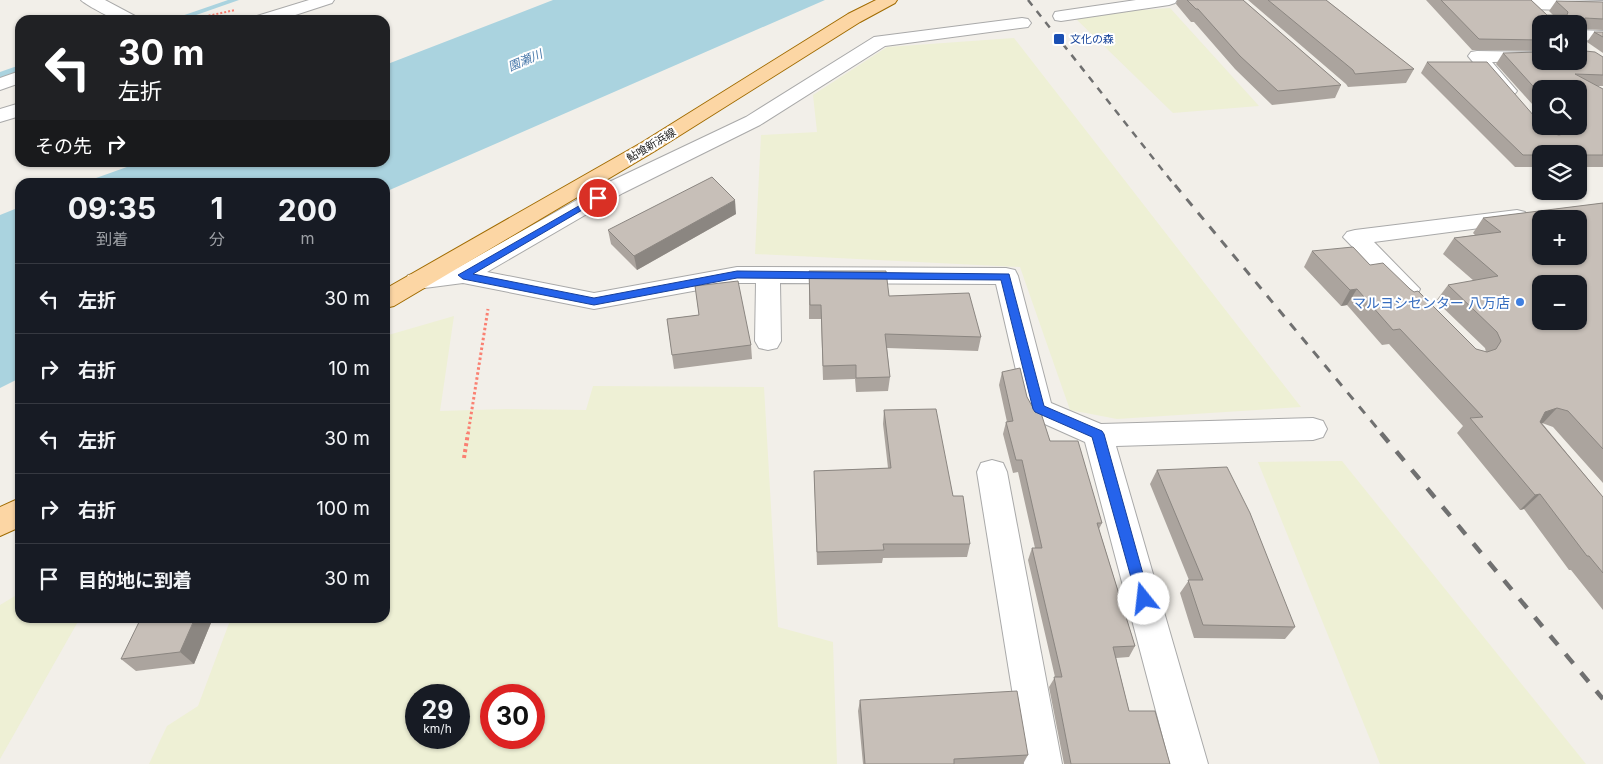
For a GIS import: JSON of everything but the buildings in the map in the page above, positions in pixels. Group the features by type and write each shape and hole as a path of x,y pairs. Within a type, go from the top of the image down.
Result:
{"main road":[{"name":"鮎喰新浜線","path":"390,297 648,147 854,18 889,0"},
{"path":"1526,2 1541,15"},
{"path":"0,523 15,514"}],"street":[{"path":"89,0 101,4 120,15"},
{"path":"280,15 326,0"},
{"path":"1061,16 1169,0"},
{"path":"1526,2 1603,6"},
{"path":"463,275 615,188 753,121 880,40 1022,23"},
{"path":"1587,35 1603,36"},
{"path":"1519,104 1476,56 1532,57"},
{"path":"0,84 15,79"},
{"path":"0,116 15,111"},
{"path":"1425,307 1355,237 1532,215"},
{"path":"417,281 463,275 594,301 737,275 1006,276 1039,409 1098,434 1313,429"},
{"path":"768,275 768,341"},
{"path":"1098,434 1189,764"},
{"path":"992,472 1043,764"}],"path":[{"path":"464,458 493,282"}],"green space":[{"path":"1170,8 1259,106 1173,113 1072,15"},
{"path":"1014,38 1301,407 1117,419 1070,410 1020,267 755,254 761,135 817,132 813,95 887,47"},
{"path":"454,316 440,411 507,409 586,410 593,386 764,387 778,627 833,642 837,764 149,764 167,726 198,706 229,623 390,623 390,335"},
{"path":"1342,461 1586,764 1380,764 1258,462"},
{"path":"15,596 15,623 77,623 0,759 0,605"}],"water":[{"name":"園瀬川","path":"553,0 825,0 390,190 390,178 96,178 127,167 390,167 390,63"},
{"path":"15,209 15,380 0,388 0,215"}],"waterway":[{"path":"189,15 235,0"},
{"path":"0,75 15,70"}],"railway":[{"path":"1028,0 1176,187"},
{"path":"1175,185 1382,434"},
{"path":"1381,433 1603,699"}],"place":[{"name":"文化の森","path":"1059,39"},
{"name":"マルヨシセンター 八万店","path":"1520,302"}],"route":[{"path":"598,198 463,275 594,301 737,275 1006,276 1039,409 1098,434 1144,599"}]}
